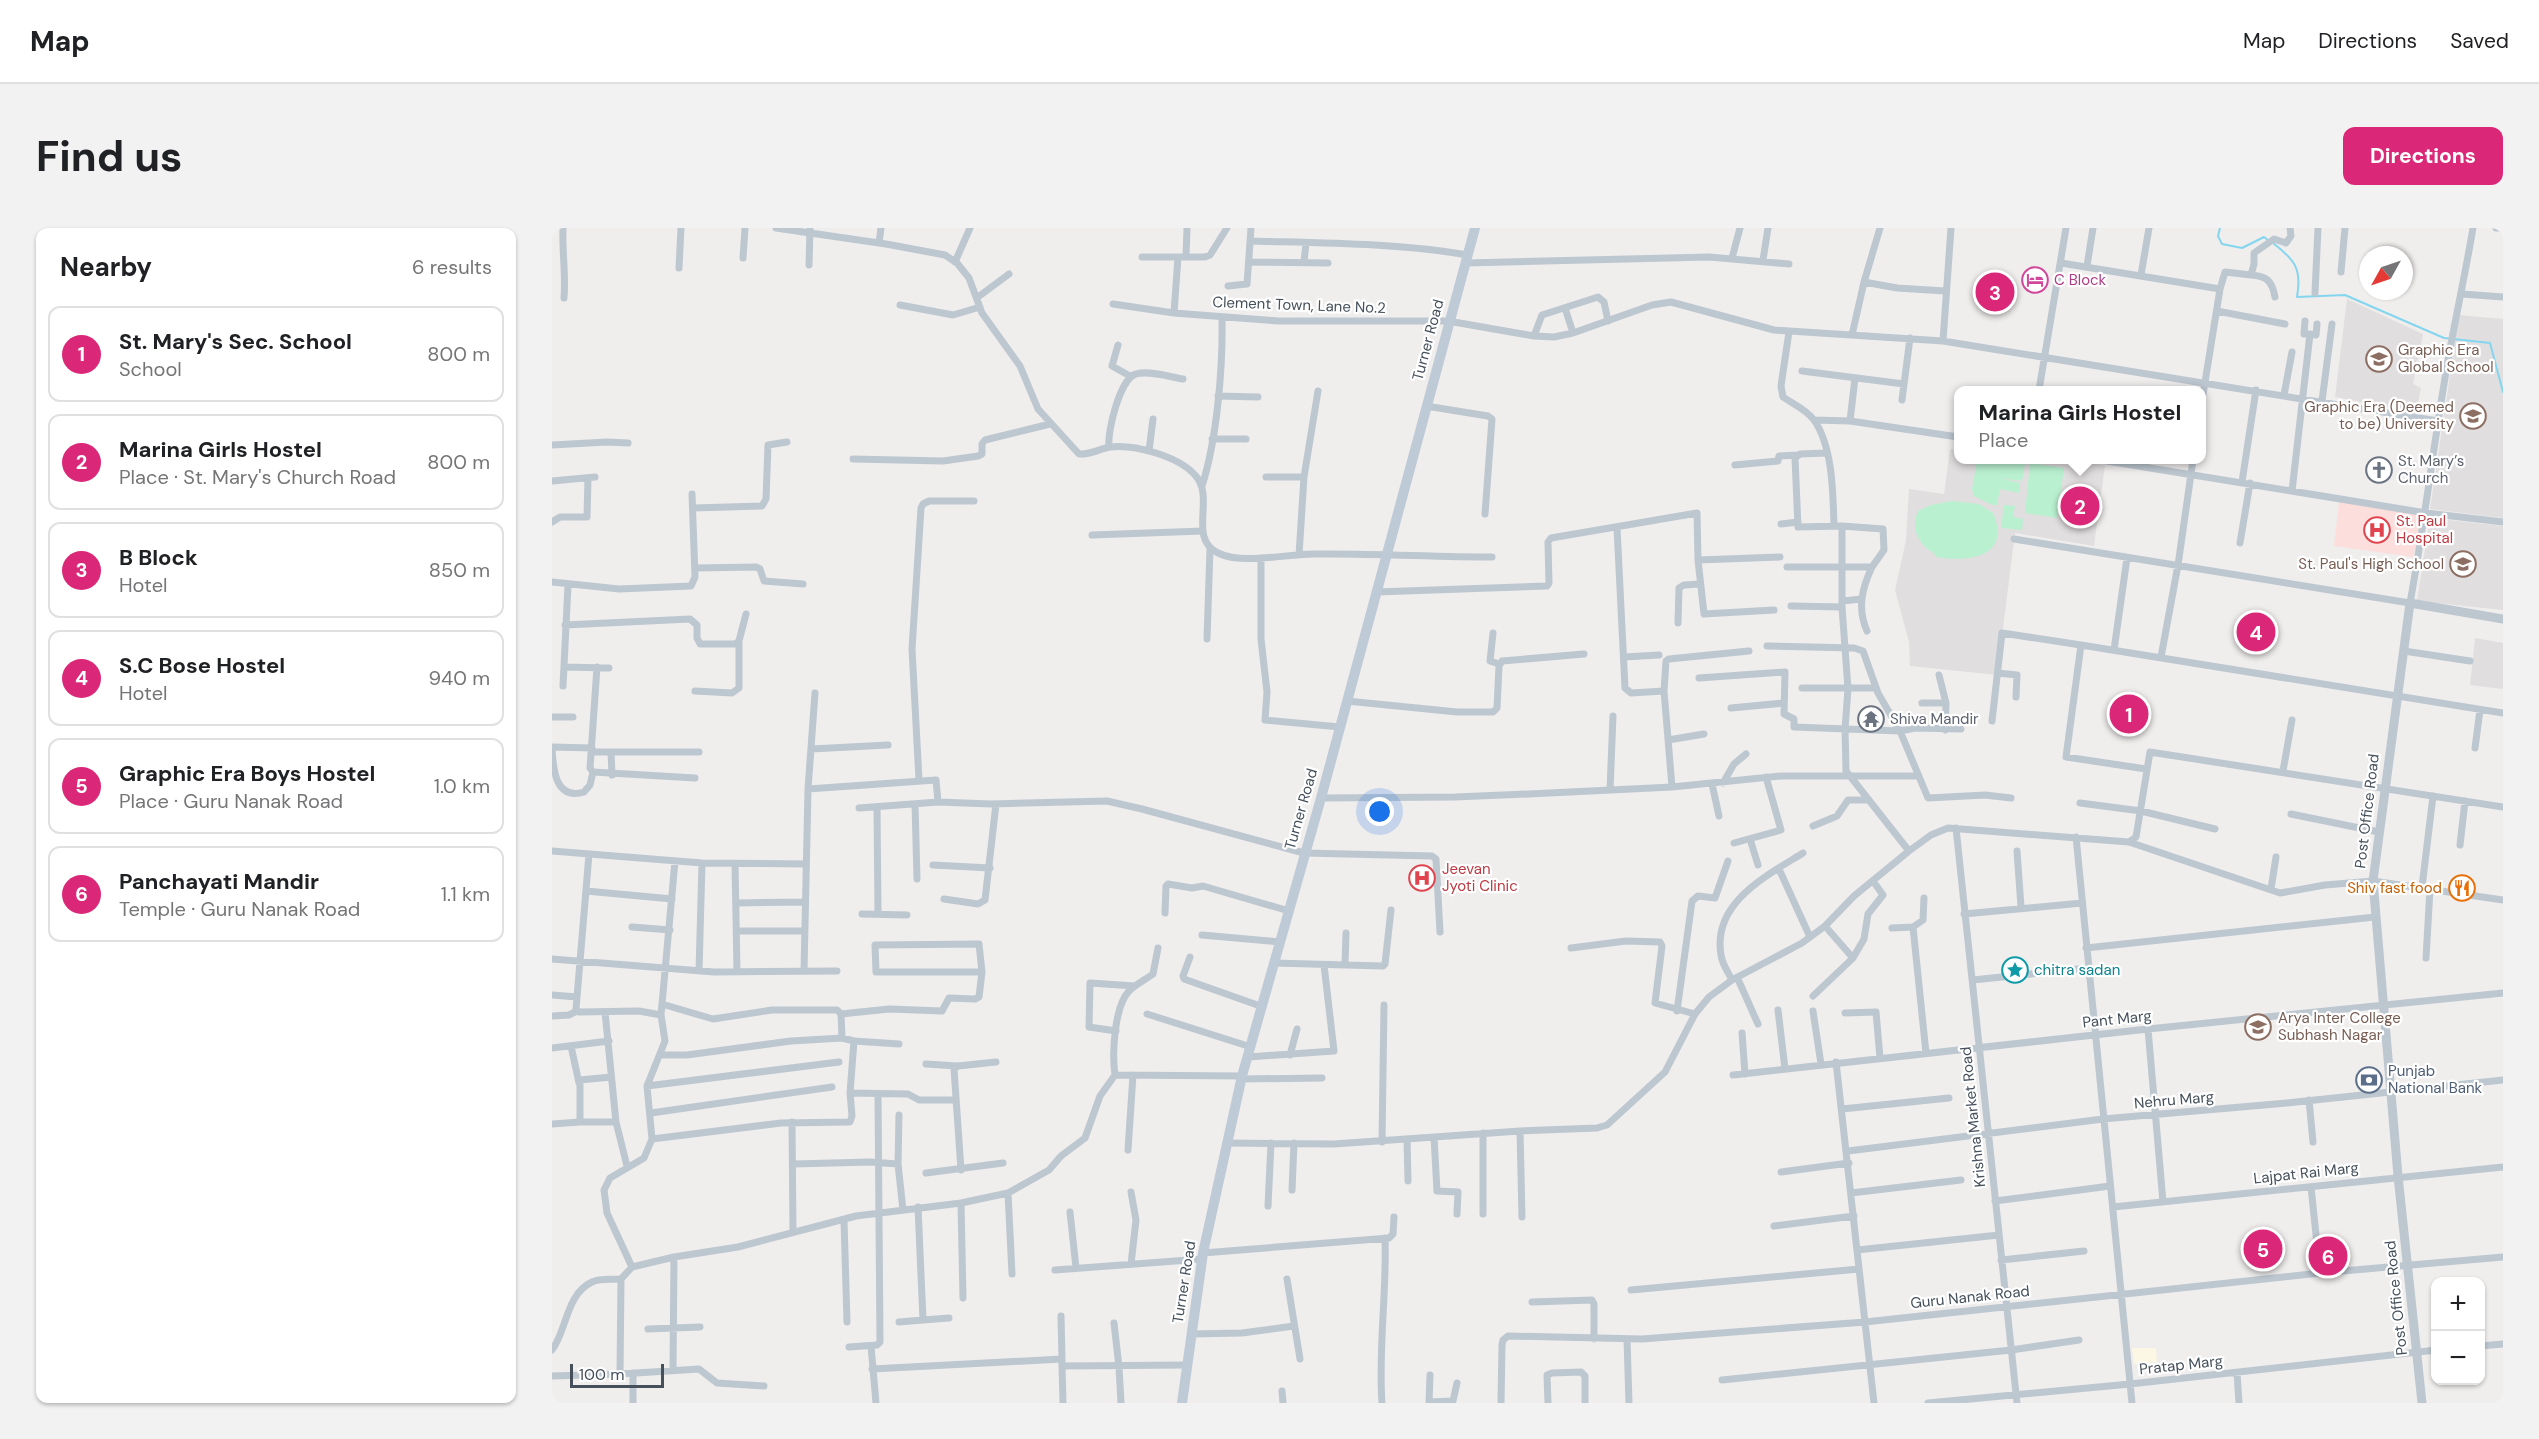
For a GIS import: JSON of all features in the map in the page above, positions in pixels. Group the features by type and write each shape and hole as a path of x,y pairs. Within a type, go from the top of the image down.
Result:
{"main road":[{"name":"Turner Road","path":"1182,1403 1203,1256 1242,1078 1321,798 1448,321 1475,228"}],"street":[{"path":"563,228 562,260 566,278 564,298"},
{"path":"679,268 681,228"},
{"path":"743,258 745,228"},
{"path":"776,228 810,230 945,255 955,262 969,278 980,307 1012,351 1024,374 1035,404 1050,424 1079,454 1088,454 1109,447 1149,451 1170,458 1189,470 1202,486"},
{"path":"879,243 881,228"},
{"path":"955,262 970,228"},
{"path":"1174,313 1187,228"},
{"path":"1142,257 1208,256 1227,228"},
{"path":"1228,286 1247,284 1251,228"},
{"path":"1732,258 1740,228"},
{"path":"1763,261 1768,228"},
{"path":"1852,335 1864,282 1880,228"},
{"path":"1943,341 1951,228"},
{"path":"2040,386 2066,228"},
{"path":"2087,266 2093,228"},
{"path":"2141,276 2149,228"},
{"path":"2251,275 2254,252 2271,241 2286,243 2290,236 2290,228"},
{"path":"2315,293 2318,228"},
{"path":"2341,272 2345,228"},
{"name":"Post Office Road","path":"2422,1403 2398,1176 2374,917 2373,881 2410,603 2426,513 2451,339 2462,294 2473,228"},
{"path":"2496,228 2503,228"},
{"path":"809,265 810,230"},
{"path":"1250,241 1432,249 1467,259 1732,258 1789,264"},
{"path":"1304,262 1306,243"},
{"path":"1249,262 1328,263"},
{"path":"2061,263 2220,289"},
{"path":"2205,386 2220,289 2225,272 2267,278 2275,297"},
{"path":"978,297 1008,274"},
{"path":"1864,282 1897,288 1946,291"},
{"path":"2462,294 2503,297"},
{"path":"1534,336 1541,316 1600,297 1604,302 1608,321"},
{"name":"Clement Town, Lane No.2","path":"1113,304 1222,318 1278,321 1448,321 1534,336 1554,337 1573,333 1652,305 1671,302 1756,326 1789,332 1943,341 2438,421"},
{"path":"900,304 953,315 980,307"},
{"path":"1565,308 1573,333"},
{"path":"2217,311 2285,324"},
{"path":"1207,639 1210,549 1203,531 1202,486 1207,470 1218,396 1222,355 1222,318"},
{"path":"2305,321 2304,334 2316,334 2317,324"},
{"path":"2322,401 2332,324"},
{"path":"1789,332 1781,386 1783,397 1804,410 1814,420 1827,453 1838,526 1848,689 1845,729 1846,771 1909,852"},
{"path":"2292,491 2310,334"},
{"path":"1902,400 1910,338"},
{"path":"1118,345 1112,366 1130,376"},
{"path":"2284,395 2292,352"},
{"path":"1802,370 1904,384"},
{"path":"1109,447 1109,427 1125,383 1130,376 1140,373 1183,379"},
{"path":"1850,421 1855,378"},
{"path":"2240,543 2256,390"},
{"path":"1299,555 1304,477 1318,392"},
{"path":"1218,396 1258,397"},
{"path":"1426,406 1488,416 1492,419 1485,514"},
{"path":"1149,451 1153,419"},
{"path":"1814,420 1850,421 1954,436"},
{"path":"853,459 943,460 978,456 982,454 982,444 985,440 1050,424"},
{"path":"1212,439 1246,439"},
{"path":"693,508 762,506 766,500 768,445 787,442"},
{"path":"552,445 628,443"},
{"path":"1735,465 1778,461 1779,456 1785,454 1827,453"},
{"path":"1798,454 1795,460 1798,527 1838,526 1883,529 1884,550 1864,583 1861,599 1862,615 1867,631"},
{"path":"2140,464 2426,513 2503,522"},
{"path":"2161,657 2178,565 2192,464"},
{"path":"552,481 591,477 587,517 560,517 552,522"},
{"path":"1266,477 1304,477"},
{"path":"552,582 620,589 687,587 694,581 692,494"},
{"path":"919,780 912,650 921,508 925,502 929,501 974,501"},
{"path":"1376,592 1547,586 1549,584 1549,539 1698,513 1698,560 1704,614 1774,610"},
{"path":"1781,525 1798,522"},
{"path":"1617,528 1625,688 1629,692 1664,691"},
{"path":"1092,535 1203,531"},
{"path":"2014,539 2503,619"},
{"path":"1210,549 1230,557 1261,558 1386,554 1492,557"},
{"path":"1698,560 1780,557"},
{"path":"1261,558 1261,639 1267,692 1264,720 1340,727"},
{"path":"2114,650 2127,558"},
{"path":"694,568 756,567 760,569 764,581 803,584"},
{"path":"1787,567 1872,567"},
{"path":"1678,623 1679,588 1684,585 1700,584"},
{"path":"563,686 568,585"},
{"path":"1791,606 1843,604 1861,599"},
{"path":"695,691 732,693 739,688 739,640 746,614"},
{"path":"566,625 690,619 697,625 697,640 702,645 735,644 739,640"},
{"path":"1493,633 1490,661 1499,664"},
{"path":"1992,721 2002,633 2503,713"},
{"path":"2081,645 2066,757 2146,769"},
{"path":"1767,646 1845,648 1863,651 1876,688 1900,731 1928,798 1985,795 2012,798"},
{"path":"1672,787 1664,691 1665,663 1669,659 1749,651"},
{"path":"2404,651 2470,661"},
{"path":"1347,701 1456,712 1494,712 1497,708 1499,664 1504,660 1584,654"},
{"path":"1624,657 1659,655"},
{"path":"564,667 609,668"},
{"path":"597,667 592,750 590,768 593,772 587,789 580,794 564,790 554,777 552,748 592,750 611,753 699,752"},
{"path":"1699,678 1785,672 1784,714 1794,719 1794,727 1900,731 1915,728 1961,729"},
{"path":"1998,673 2017,675 2016,698"},
{"path":"1939,675 1946,704 1946,730"},
{"path":"1802,688 1876,688"},
{"path":"804,972 805,864 815,693"},
{"path":"1731,708 1785,703"},
{"path":"1922,703 1946,704"},
{"path":"2475,748 2480,710"},
{"path":"1610,790 1613,716"},
{"path":"552,717 573,717"},
{"path":"2283,771 2292,720"},
{"path":"1668,740 1704,734"},
{"path":"811,749 888,745"},
{"path":"611,753 612,775"},
{"path":"2129,842 2136,837 2150,753 2283,771 2503,807"},
{"path":"1723,783 1734,764 1746,754"},
{"path":"593,772 612,775 695,778"},
{"path":"1321,798 1455,798 1672,787 1766,777 1918,776"},
{"path":"1734,843 1781,830 1766,777"},
{"path":"808,789 936,780 938,802"},
{"path":"1712,784 1719,816"},
{"path":"2422,887 2433,796"},
{"path":"1813,826 1837,816 1848,800 1869,800"},
{"path":"859,808 938,802 996,804 1102,801 1122,803 1304,853 1432,856 1436,859 1440,932"},
{"path":"2460,845 2465,801"},
{"path":"2080,803 2141,811 2215,829"},
{"path":"915,804 917,879"},
{"path":"944,899 978,904 984,902 987,896 996,804"},
{"path":"877,807 878,914"},
{"path":"2291,814 2379,832"},
{"path":"1227,1143 1382,1142 1483,1133 1597,1128 1611,1123 1665,1072 1695,1014 1708,997 1735,979 1810,937 1825,926 1854,896 1909,852 1937,832 1948,828 2129,842 2287,893 2325,885 2373,881 2503,900"},
{"name":"Krishna Market Road","path":"1956,828 2017,1399"},
{"path":"2076,837 2132,1403"},
{"path":"1750,839 1758,865"},
{"path":"552,851 702,863 805,864"},
{"path":"2017,851 2021,907"},
{"path":"1758,1024 1721,955 1720,936 1725,916 1739,898 1803,853"},
{"path":"577,1011 589,854"},
{"path":"2271,889 2276,857"},
{"path":"632,1267 607,1213 604,1193 608,1181 627,1166 644,1158 652,1139 647,1086 665,1041 660,1015 675,861"},
{"path":"1677,1011 1692,901 1698,896 1715,897 1728,861"},
{"path":"699,971 702,863"},
{"path":"735,864 737,972"},
{"path":"933,865 990,868"},
{"path":"1779,869 1810,937"},
{"path":"1813,996 1853,958 1864,939 1868,914 1883,895 1873,881"},
{"path":"1165,913 1168,884 1192,888 1203,886 1289,911"},
{"path":"2426,958 2430,889"},
{"path":"586,891 672,899"},
{"path":"1892,928 1913,927 1923,920 1924,898"},
{"path":"736,903 805,902"},
{"path":"1964,914 2082,903"},
{"path":"1274,963 1381,966 1385,964 1391,910"},
{"path":"862,914 908,915"},
{"path":"2086,948 2374,917"},
{"path":"1825,926 1853,958"},
{"path":"632,927 670,930"},
{"path":"1913,927 1926,1053"},
{"path":"737,931 805,931"},
{"path":"1345,965 1346,933"},
{"path":"1202,934 1280,942"},
{"path":"1571,948 1626,941 1660,942 1662,946 1655,1003 1677,1011 1695,1014"},
{"path":"841,1014 889,1009 943,1010 949,998 978,998 982,972 979,944 875,945 876,972 982,972"},
{"path":"620,1374 621,1279 632,1267 674,1257 730,1249 878,1213 961,1203 1008,1193 1048,1170 1060,1156 1085,1138 1100,1096 1115,1075 1113,1058 1116,1031 1125,997 1135,986 1153,974 1158,948"},
{"path":"1190,957 1183,976 1186,980 1263,1007"},
{"path":"552,959 699,971 837,971"},
{"path":"1147,1014 1250,1052 1290,1055 1334,1051 1324,965"},
{"path":"1973,981 2088,968"},
{"path":"1116,1031 1089,1027 1090,983 1135,986"},
{"name":"Pant Marg","path":"1733,1075 1836,1062 2503,993"},
{"path":"552,995 577,997"},
{"path":"662,1004 713,1019 772,1010 837,1010 841,1014 842,1038"},
{"path":"1382,1142 1384,1005"},
{"path":"1778,1010 1785,1069"},
{"path":"552,1016 569,1015 577,1011 639,1011 660,1015"},
{"path":"1813,1011 1821,1064"},
{"path":"605,1012 616,1122 627,1166"},
{"path":"1845,1013 1876,1012 1880,1058"},
{"path":"1290,1055 1297,1029"},
{"path":"2148,1029 2163,1202"},
{"path":"1742,1033 1745,1074"},
{"path":"660,1055 687,1055 791,1041 842,1038 899,1044"},
{"path":"552,1048 609,1041"},
{"path":"652,1139 792,1122 850,1122 854,1041"},
{"path":"571,1046 579,1083 580,1122"},
{"path":"647,1086 840,1062"},
{"path":"926,1064 957,1066 996,1062"},
{"path":"1836,1062 1848,1151 1874,1403"},
{"path":"957,1066 954,1069 961,1170"},
{"path":"1115,1075 1322,1078"},
{"path":"1128,1149 1133,1075"},
{"path":"579,1083 585,1079 611,1077"},
{"name":"Nehru Marg","path":"1848,1151 2103,1119 2503,1080"},
{"path":"651,1113 832,1087"},
{"path":"850,1093 908,1094 919,1100 956,1100"},
{"path":"849,1347 871,1346 880,1342 878,1094"},
{"path":"1842,1109 1949,1098"},
{"path":"2309,1100 2313,1142"},
{"path":"899,1115 898,1164 903,1209"},
{"path":"552,1124 616,1122"},
{"path":"792,1122 793,1232"},
{"path":"1520,1131 1522,1217"},
{"path":"1483,1133 1483,1214"},
{"path":"1434,1137 1437,1190 1458,1192 1457,1214"},
{"path":"1407,1139 1408,1181"},
{"path":"1268,1206 1271,1143"},
{"path":"1292,1190 1294,1143"},
{"path":"793,1164 877,1162 898,1164"},
{"path":"926,1173 1003,1163"},
{"path":"1781,1172 1849,1163"},
{"name":"Lajpat Rai Marg","path":"2113,1207 2503,1167"},
{"path":"1851,1193 1961,1180"},
{"path":"1995,1201 2110,1186"},
{"path":"2311,1187 2320,1274"},
{"path":"1131,1192 1136,1226 1131,1264"},
{"path":"1008,1193 1012,1275"},
{"path":"961,1203 963,1298"},
{"path":"918,1207 923,1320"},
{"path":"1070,1212 1076,1268"},
{"path":"1774,1226 1854,1216"},
{"path":"1055,1270 1385,1238 1393,1234 1394,1217"},
{"path":"844,1220 847,1322"},
{"path":"1857,1250 1999,1235"},
{"path":"1382,1403 1380,1379 1386,1276 1385,1238"},
{"path":"2001,1260 2084,1251"},
{"path":"673,1370 674,1257"},
{"name":"Guru Nanak Road","path":"1501,1403 1502,1345 1505,1337 1627,1340 1864,1322 2121,1294 2503,1257"},
{"path":"1631,1290 1859,1269"},
{"path":"552,1350 558,1341 572,1304 583,1289 596,1281 621,1279"},
{"path":"1287,1279 1300,1359"},
{"path":"1532,1302 1592,1300 1594,1339"},
{"path":"1061,1316 1063,1403"},
{"path":"899,1323 949,1318"},
{"path":"1114,1323 1121,1403"},
{"path":"1191,1334 1242,1333 1294,1326"},
{"path":"648,1329 700,1327"},
{"path":"1627,1340 1629,1403"},
{"path":"1722,1380 2011,1350 2079,1340"},
{"path":"2485,1346 2503,1344"},
{"path":"871,1346 876,1403"},
{"name":"Pratap Marg","path":"1929,1403 2017,1399 2431,1351"},
{"path":"872,1369 1062,1363 1119,1367 1187,1365"},
{"path":"552,1376 699,1369 720,1383 764,1386"},
{"path":"1548,1403 1547,1375 1581,1372 1585,1376 1585,1403"},
{"path":"633,1373 633,1403"},
{"path":"2236,1373 2239,1403"},
{"path":"1430,1375 1429,1402 1453,1401 1457,1383"},
{"path":"1282,1391 1283,1403"}],"shaded area":[{"name":"Graphic Era Global School","path":"2347,299 2423,334 2413,384 2421,388 2416,413 2335,397"},
{"name":"Graphic Era (Deemed to be) University","path":"2459,315 2503,319 2503,518 2430,509"},
{"path":"1950,449 1954,450 1954,464 2063,464 2085,467 2086,464 2105,465 2094,546 2015,533 1997,675 1910,666 1909,642 1895,590 1906,540 1909,489 1944,494"},
{"name":"St. Paul Hospital","path":"2339,502 2422,515 2413,557 2334,546"},
{"name":"St. Paul's High School","path":"2430,518 2503,526 2503,610 2417,601"},
{"path":"2475,638 2503,643 2503,689 2470,685"},
{"path":"2132,1348 2156,1348 2157,1362 2134,1364"}],"green space":[{"path":"1976,464 2025,464 2022,481 1999,478 2020,483 2019,493 2000,489 1997,505 1992,505 1974,496 1972,489"},
{"path":"2030,464 2064,468 2057,518 2025,513"},
{"path":"1952,501 1979,504 1993,513 1997,539 1992,548 1984,554 1961,559 1936,557 1920,541 1915,524 1918,511 1931,505"},
{"path":"2004,505 2015,506 2013,517 2023,519 2022,530 2001,528"}],"waterway":[{"path":"2220,228 2218,236 2222,244 2242,248 2264,237 2268,240"},
{"path":"2273,243 2292,260 2295,266 2298,279 2297,297 2345,295 2444,338 2490,343 2503,392"}],"place":[{"name":"C Block","path":"2035,280"},
{"name":"B Block","path":"1995,292"},
{"name":"Graphic Era Global School","path":"2379,359"},
{"name":"Graphic Era (Deemed to be) University","path":"2473,416"},
{"name":"St. Mary’s Church","path":"2379,470"},
{"name":"Marina Girls Hostel","path":"2080,506"},
{"name":"St. Paul Hospital","path":"2377,530"},
{"name":"St. Paul's High School","path":"2463,564"},
{"name":"S.C Bose Hostel","path":"2256,632"},
{"name":"St. Mary's Sec. School","path":"2129,714"},
{"name":"Shiva Mandir","path":"1871,719"},
{"name":"Jeevan Jyoti Clinic","path":"1422,878"},
{"name":"Shiv fast food","path":"2462,888"},
{"name":"chitra sadan","path":"2015,970"},
{"name":"Arya Inter College Subhash Nagar","path":"2258,1027"},
{"name":"Punjab National Bank","path":"2369,1080"},
{"name":"Graphic Era Boys Hostel","path":"2263,1249"},
{"name":"Panchayati Mandir","path":"2328,1256"}]}
